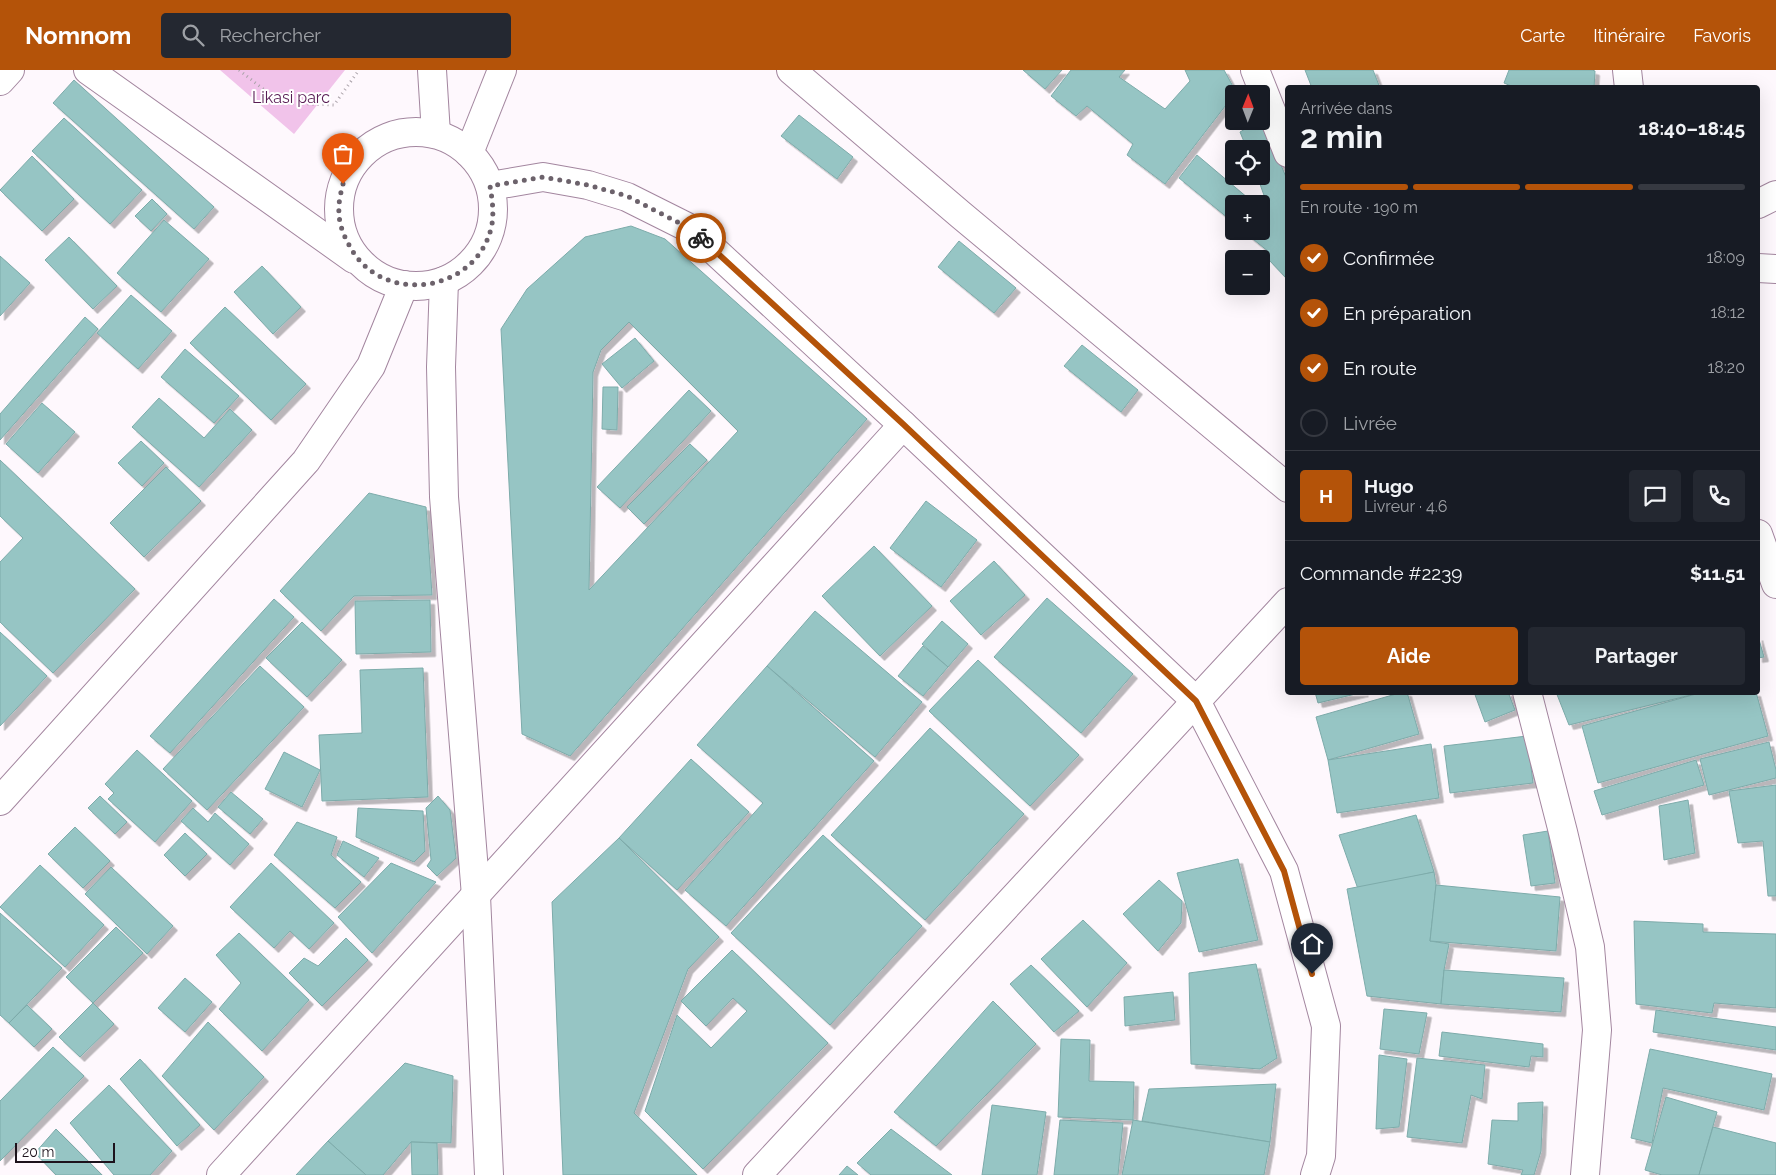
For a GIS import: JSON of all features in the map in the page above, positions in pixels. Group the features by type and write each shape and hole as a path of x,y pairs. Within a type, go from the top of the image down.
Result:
{"street":[{"path":"0,81 10,70"},
{"path":"88,70 366,268 378,276 404,285 424,285 444,281 461,272 475,259 486,242 492,224 493,205 490,186 482,168 470,153 454,141 436,134 412,132 390,136 369,148 353,164 343,184 338,207 341,230 352,251 366,268"},
{"path":"432,70 436,134"},
{"path":"470,153 502,70"},
{"path":"791,70 961,215 1285,485"},
{"path":"1256,70 1285,145"},
{"path":"1627,70 1629,85"},
{"path":"490,186 543,177 588,185 627,196 691,229 903,424 1196,701 1284,871 1326,1026 1322,1156 1315,1175"},
{"path":"1760,203 1776,195"},
{"path":"1760,268 1776,269"},
{"path":"444,281 440,367 444,497 476,896 489,1175"},
{"path":"0,801 306,461 371,366 404,285"},
{"path":"221,1175 903,424"},
{"path":"1760,540 1776,584"},
{"path":"757,1175 1285,605"},
{"path":"1528,695 1590,947 1597,1030 1585,1175"}],"path":[{"path":"239,70 280,103 334,105 359,70"}],"green space":[{"name":"Likasi parc","path":"220,70 345,70 294,134"}],"building":[{"path":"1023,70 1062,70 1045,89"},
{"path":"1071,70 1125,70 1119,77 1165,109 1190,81 1185,70 1224,70 1232,85 1225,85 1225,106 1165,184 1127,155 1133,144 1087,106 1076,116 1051,96"},
{"path":"1305,70 1373,70 1379,85 1311,85"},
{"path":"1509,70 1595,71 1594,85 1509,85 1504,83"},
{"path":"74,80 214,207 194,229 53,103"},
{"path":"799,115 853,157 837,179 781,136"},
{"path":"64,118 142,190 110,224 32,151"},
{"path":"1243,130 1267,130 1285,175 1285,277 1270,261 1270,250 1267,250 1254,240 1270,240 1270,195 1264,195 1260,185 1270,185 1270,140 1243,140 1240,132"},
{"path":"1197,155 1225,179 1225,185 1233,185 1244,195 1225,195 1225,216 1179,178"},
{"path":"32,156 74,199 42,231 0,190"},
{"path":"152,199 167,214 151,231 135,216"},
{"path":"164,220 209,259 161,312 117,273"},
{"path":"631,226 665,239 867,419 570,756 522,734 501,329 527,289 585,237","holes":["629,322 738,431 589,590 593,372 601,350"]},
{"path":"69,237 117,286 93,309 45,260"},
{"path":"959,241 1016,288 994,313 938,267"},
{"path":"0,256 30,283 0,316"},
{"path":"262,266 301,307 273,334 234,292"},
{"path":"131,295 172,331 138,369 97,333"},
{"path":"225,307 306,384 271,420 190,343"},
{"path":"85,317 98,329 0,440 0,414"},
{"path":"635,338 654,361 622,388 602,364"},
{"path":"1082,345 1138,390 1121,412 1064,366"},
{"path":"185,349 239,396 214,423 161,377"},
{"path":"603,387 618,387 617,430 602,429"},
{"path":"689,390 711,411 620,508 597,487"},
{"path":"159,398 204,438 230,409 252,430 199,487 132,427"},
{"path":"42,403 75,432 38,473 6,444"},
{"path":"141,441 164,463 142,486 118,463"},
{"path":"690,444 707,460 644,524 627,507"},
{"path":"0,460 135,589 53,673 0,622 0,562 23,538 0,516"},
{"path":"166,467 201,501 144,557 110,523"},
{"path":"369,493 426,507 432,595 354,596 321,631 280,591"},
{"path":"926,501 977,540 941,587 890,548"},
{"path":"874,546 932,606 880,656 822,596"},
{"path":"994,561 1025,595 981,635 950,601"},
{"path":"1047,598 1133,674 1081,733 994,657"},
{"path":"274,599 294,617 170,753 150,736"},
{"path":"430,600 431,652 356,654 355,601"},
{"path":"815,611 922,702 875,757 767,666"},
{"path":"942,621 968,644 948,667 922,644"},
{"path":"302,622 342,660 307,697 266,658"},
{"path":"0,632 47,676 0,726"},
{"path":"1760,643 1764,657 1760,658"},
{"path":"923,646 948,667 923,696 898,676"},
{"path":"978,660 1079,755 1030,806 929,711"},
{"path":"260,666 304,707 207,810 163,769"},
{"path":"767,666 874,761 726,926 685,890 763,803 697,745"},
{"path":"423,668 428,797 322,801 319,735 362,733 360,670"},
{"path":"1316,695 1351,695 1318,703"},
{"path":"1393,695 1408,695 1419,734 1328,760 1316,717"},
{"path":"1475,695 1509,695 1515,710 1485,722"},
{"path":"1557,695 1691,695 1569,725"},
{"path":"1692,695 1757,695 1768,736 1598,783 1582,726"},
{"path":"930,728 1024,814 925,920 831,835"},
{"path":"1527,736 1533,783 1450,793 1444,746"},
{"path":"1769,742 1776,770 1776,778 1709,795 1700,759"},
{"path":"1431,744 1439,798 1337,813 1328,760"},
{"path":"137,750 192,801 155,842 108,799 114,793 105,784"},
{"path":"284,752 320,770 302,807 265,789"},
{"path":"691,759 749,812 677,890 619,838"},
{"path":"1696,760 1704,785 1602,815 1594,791"},
{"path":"1776,785 1776,896 1768,896 1763,841 1738,843 1729,791"},
{"path":"231,792 263,819 250,834 218,807"},
{"path":"100,796 127,822 115,834 88,808"},
{"path":"438,796 450,810 456,858 437,876 427,866 431,860 426,808"},
{"path":"1688,800 1695,853 1664,860 1659,806"},
{"path":"193,808 208,822 215,813 249,844 230,865 181,821"},
{"path":"358,808 423,811 425,851 414,862 356,837"},
{"path":"1416,815 1434,872 1358,889 1339,835"},
{"path":"297,822 337,837 331,855 361,882 335,908 274,855"},
{"path":"75,827 110,861 83,888 48,854"},
{"path":"1548,831 1555,883 1531,886 1523,835"},
{"path":"185,833 207,854 185,876 164,855"},
{"path":"823,835 922,926 830,1025 731,933"},
{"path":"619,838 719,937 688,969 634,1113 697,1175 563,1175 552,902"},
{"path":"343,841 379,858 364,877 337,855"},
{"path":"1238,859 1258,940 1199,952 1177,873"},
{"path":"271,863 334,923 309,949 290,931 274,948 230,907"},
{"path":"391,863 436,882 372,953 338,917"},
{"path":"40,865 104,925 65,967 0,907"},
{"path":"111,867 173,926 147,954 85,894"},
{"path":"1434,872 1436,885 1430,941 1449,944 1444,970 1441,1004 1367,996 1347,889"},
{"path":"1159,880 1182,901 1181,923 1158,951 1123,914"},
{"path":"1436,885 1560,897 1556,951 1430,941"},
{"path":"0,913 62,968 9,1023 0,1015"},
{"path":"1083,920 1127,963 1087,1007 1041,959"},
{"path":"1634,921 1703,924 1703,932 1776,934 1776,1008 1714,1003 1712,1013 1636,1004"},
{"path":"116,927 143,953 93,1003 66,977"},
{"path":"239,933 309,1000 262,1051 219,1009 241,983 216,955"},
{"path":"346,938 368,960 322,1006 289,973 304,958 318,966"},
{"path":"732,950 828,1043 703,1169 645,1111 677,1015 711,1048 747,1011 733,998 706,1026 681,1001"},
{"path":"1256,964 1277,1058 1260,1069 1191,1064 1189,973"},
{"path":"1031,965 1079,1011 1054,1032 1010,984"},
{"path":"1444,970 1564,978 1561,1012 1441,1004"},
{"path":"185,978 212,1002 185,1032 158,1008"},
{"path":"1173,992 1175,1020 1125,1026 1124,997"},
{"path":"993,1001 1036,1044 936,1146 894,1112"},
{"path":"93,1003 114,1024 80,1057 59,1037"},
{"path":"27,1005 52,1029 34,1047 9,1023"},
{"path":"1384,1009 1427,1013 1419,1054 1380,1049"},
{"path":"1656,1010 1776,1027 1776,1050 1653,1032"},
{"path":"208,1022 264,1077 214,1130 162,1076"},
{"path":"1442,1032 1543,1044 1543,1057 1531,1056 1529,1067 1439,1056"},
{"path":"1061,1039 1090,1040 1089,1081 1134,1082 1133,1120 1058,1117"},
{"path":"53,1047 84,1076 0,1161 0,1101"},
{"path":"1650,1049 1772,1074 1764,1110 1663,1088 1652,1143 1631,1138"},
{"path":"1379,1055 1407,1059 1399,1127 1376,1129"},
{"path":"1417,1058 1485,1065 1482,1099 1471,1095 1462,1143 1407,1137"},
{"path":"140,1059 200,1125 177,1146 120,1079"},
{"path":"405,1063 453,1076 451,1143 411,1142 383,1175 366,1175 328,1141"},
{"path":"1276,1084 1270,1142 1142,1121 1149,1089"},
{"path":"109,1085 172,1151 150,1175 114,1175 70,1123"},
{"path":"1666,1097 1717,1112 1699,1175 1662,1175 1645,1170"},
{"path":"1543,1102 1541,1151 1534,1175 1521,1175 1523,1170 1488,1164 1492,1120 1518,1121 1518,1103"},
{"path":"992,1105 1046,1112 1037,1175 982,1175"},
{"path":"1060,1120 1123,1123 1118,1175 1054,1175"},
{"path":"1133,1120 1270,1142 1264,1175 1122,1175"},
{"path":"1713,1127 1776,1143 1776,1175 1699,1175"},
{"path":"56,1129 102,1175 56,1175 35,1153"},
{"path":"891,1129 952,1175 871,1175 857,1163"},
{"path":"328,1141 366,1175 296,1175"},
{"path":"411,1142 437,1143 438,1175 412,1175"},
{"path":"847,1166 858,1175 839,1175"}],"way so far":[{"path":"343,184 338,207 341,230 352,251 366,268 378,276 404,285 424,285 444,281 461,272 475,259 486,242 492,224 493,205 490,186 543,177 588,185 627,196 691,229 701,238"}],"route":[{"path":"701,238 903,424 1196,701 1284,871 1312,974"}]}
